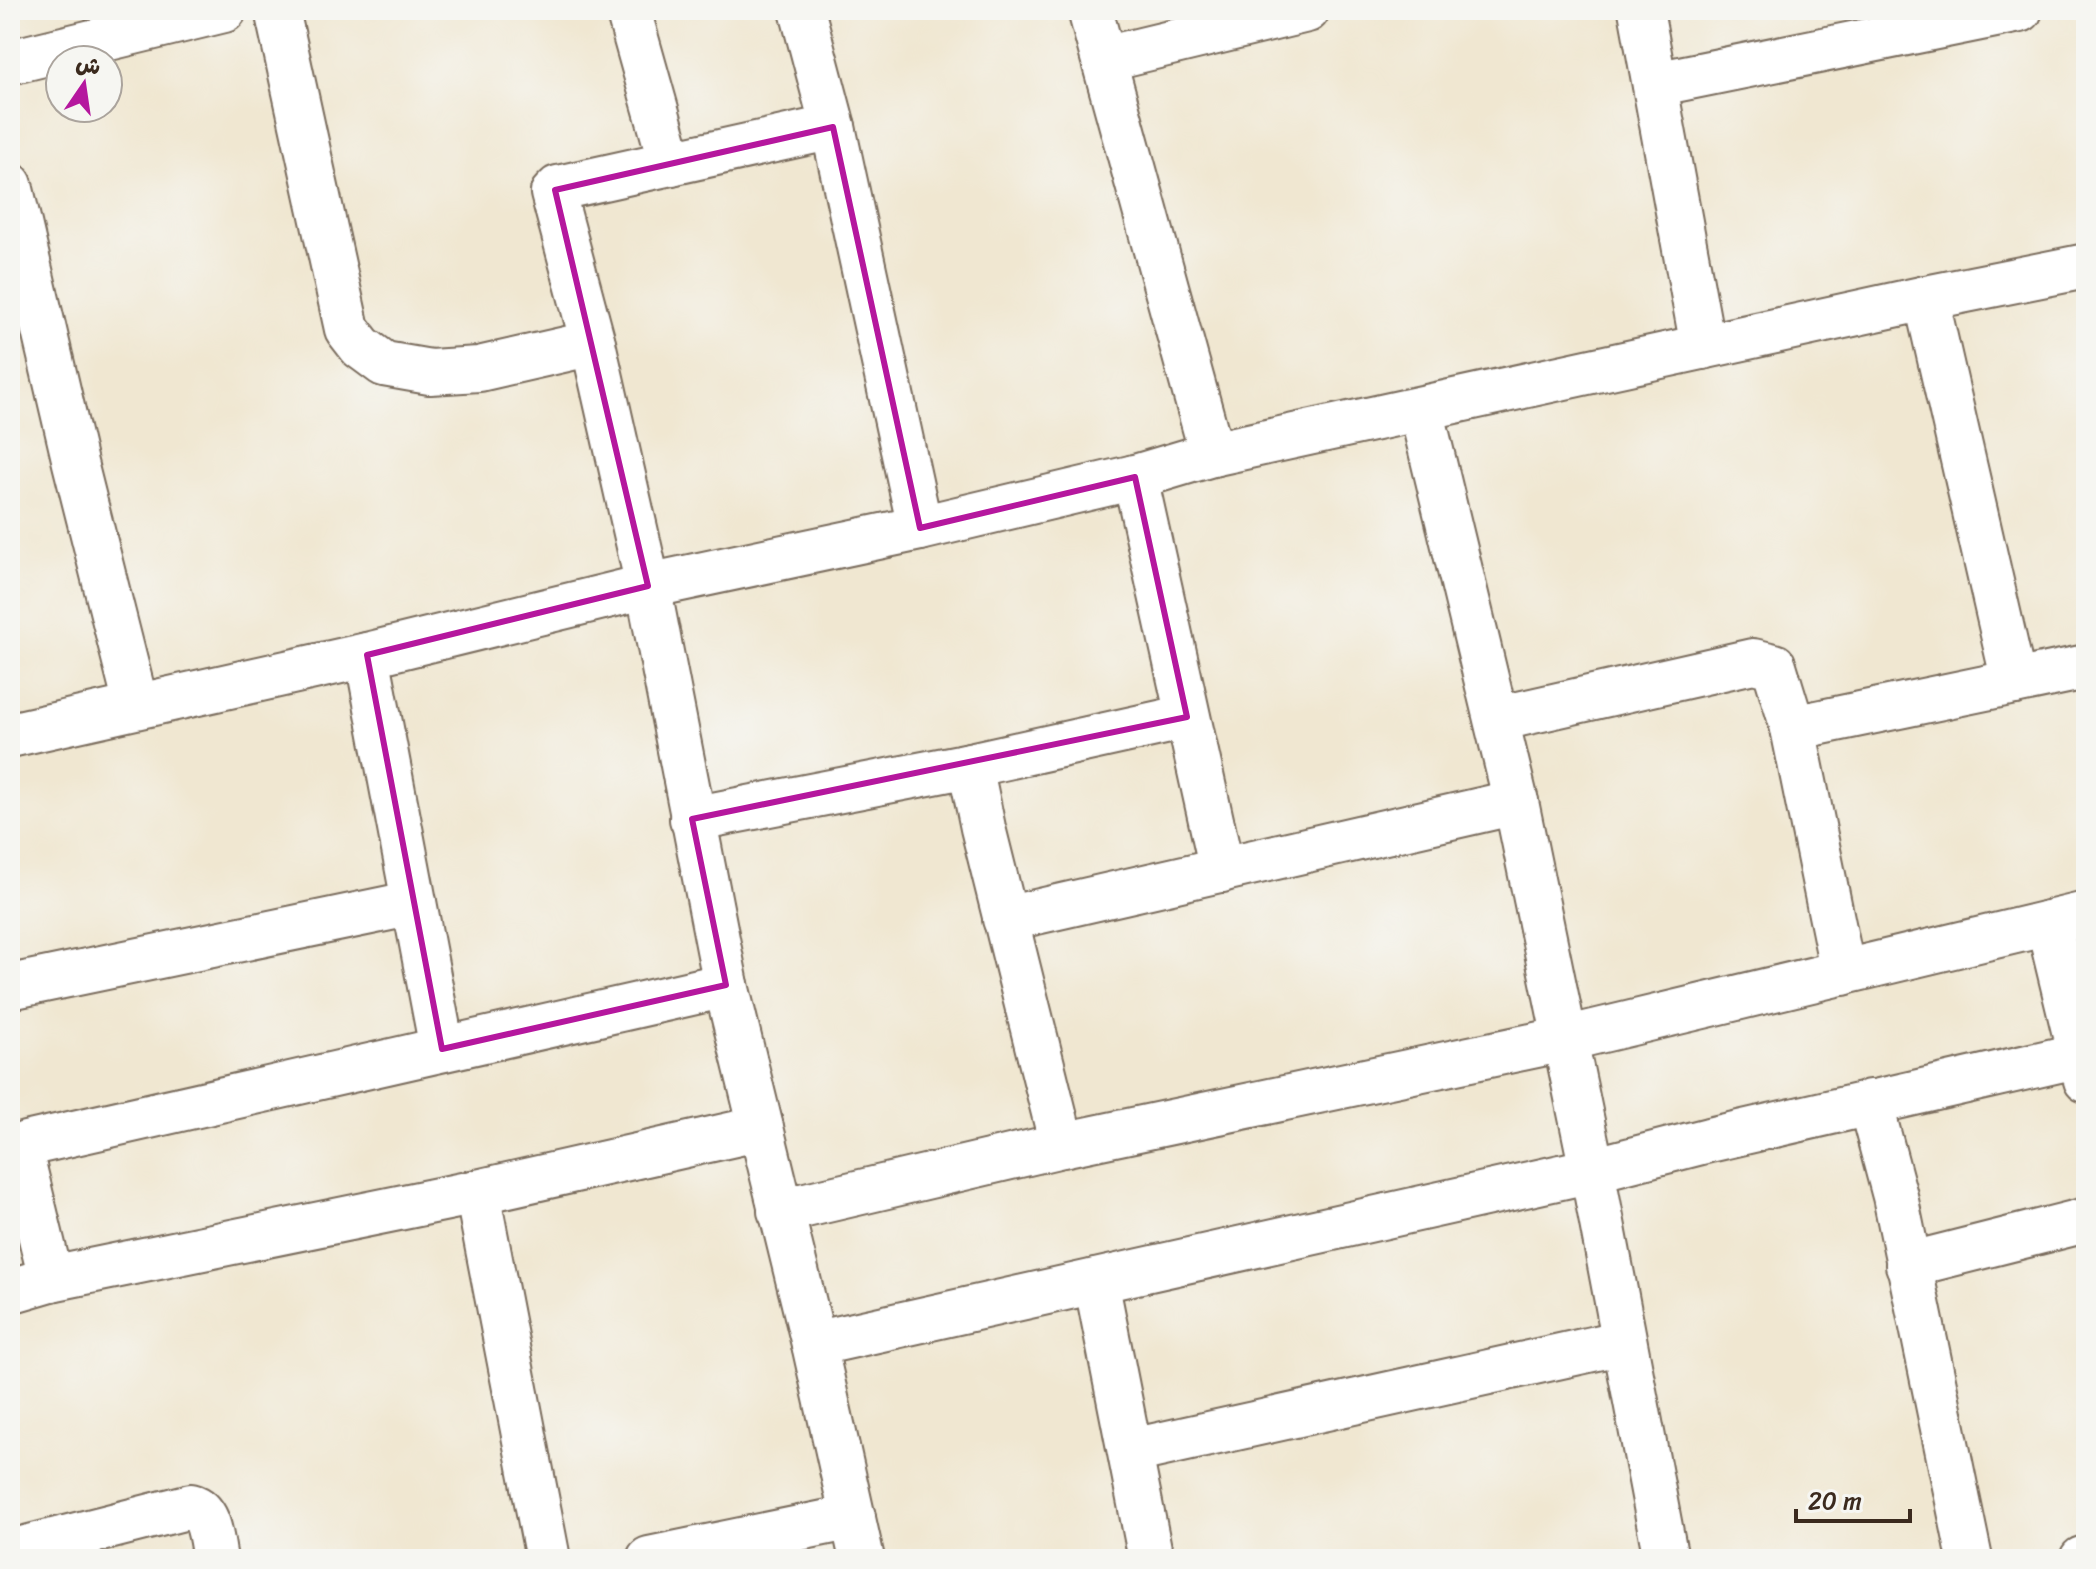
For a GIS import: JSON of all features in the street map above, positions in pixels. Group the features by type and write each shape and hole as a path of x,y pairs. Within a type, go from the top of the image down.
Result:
{"street":[{"path":"10,62 224,10"},
{"path":"277,10 347,329 361,347 384,364 430,372 479,369 593,343"},
{"path":"628,10 671,163"},
{"path":"802,10 833,127 920,528"},
{"path":"1090,10 1212,454"},
{"path":"1104,59 1307,10"},
{"path":"1641,10 1703,347"},
{"path":"1655,84 1867,25 2020,10"},
{"path":"833,127 558,188 553,193 593,343 648,586 726,985 814,1344 862,1559"},
{"path":"10,185 136,705"},
{"path":"10,735 367,655 648,586 920,528 1135,477 1212,454 2086,266"},
{"path":"1926,298 2014,682"},
{"path":"1421,409 1516,802 1592,1170 1666,1559"},
{"path":"1135,477 1222,870"},
{"path":"367,655 442,1049"},
{"path":"1497,719 1759,660 1774,666 1793,728 1843,973"},
{"path":"1793,728 2086,667"},
{"path":"692,819 970,765 1187,717"},
{"path":"970,765 1062,1145"},
{"path":"1005,919 1516,802"},
{"path":"10,987 414,903"},
{"path":"780,1211 1062,1145 1565,1039 2067,918 2083,1067 1870,1102 1592,1170 814,1344"},
{"path":"726,985 26,1144 21,1153 30,1285 477,1192 761,1128"},
{"path":"1870,1102 1895,1196 1970,1559"},
{"path":"477,1192 548,1559"},
{"path":"1908,1265 2086,1220"},
{"path":"1096,1281 1151,1559"},
{"path":"1132,1451 1624,1342"},
{"path":"10,1552 191,1506 197,1507 205,1515 215,1559"},
{"path":"649,1559 853,1517"}],"highlighted area":[{"path":"833,127 920,528 1135,477 1187,717 692,819 726,985 442,1049 367,655 648,586 555,190"}]}
